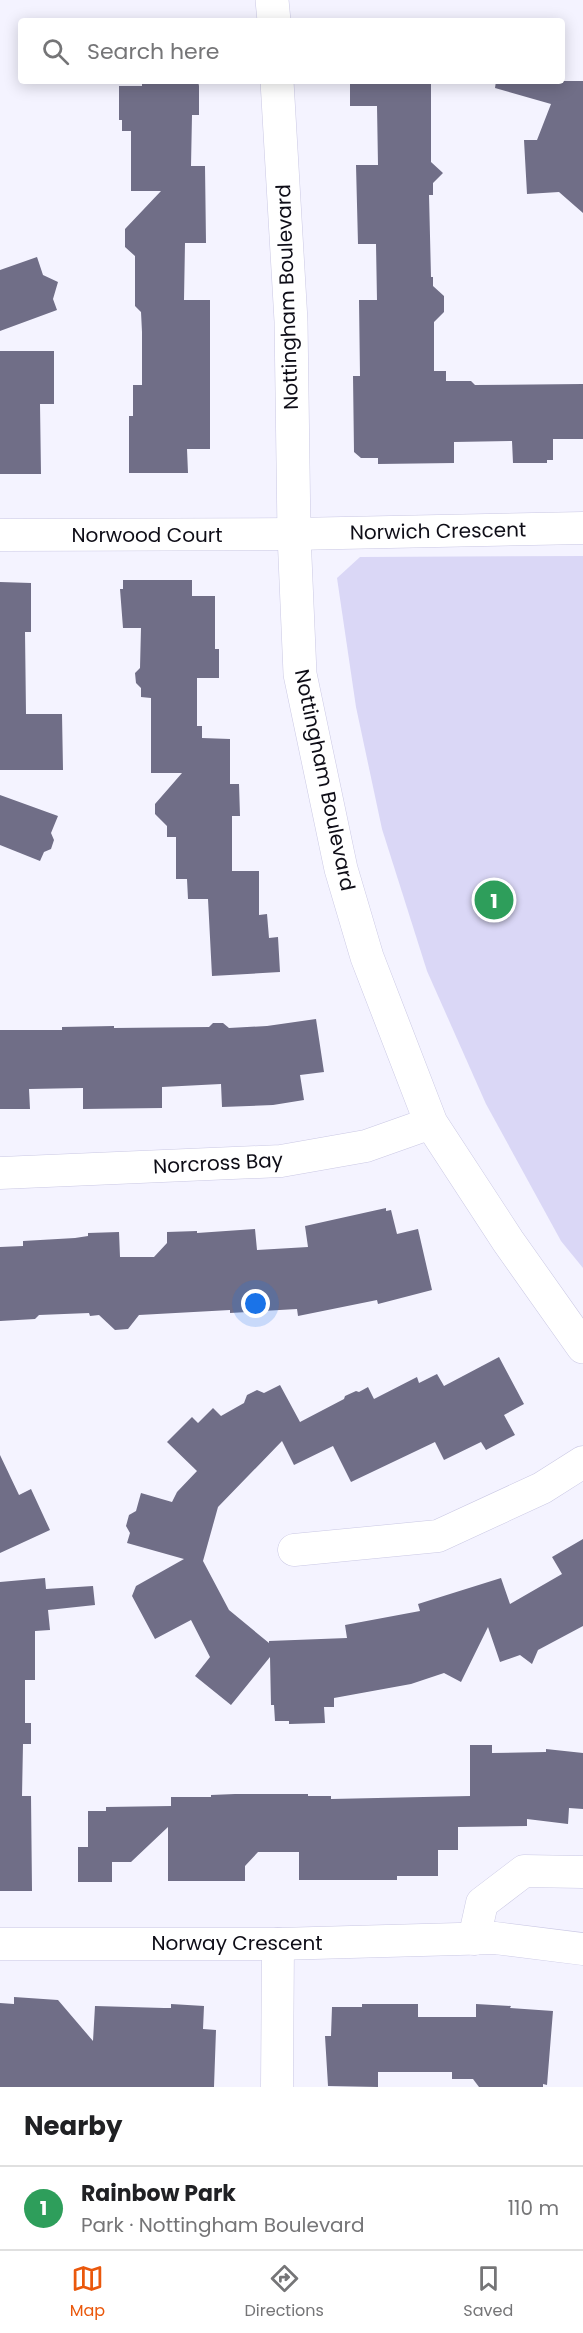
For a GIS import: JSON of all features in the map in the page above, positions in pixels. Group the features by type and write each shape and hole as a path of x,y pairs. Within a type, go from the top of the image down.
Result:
{"street":[{"path":"272,0 274,18"},
{"name":"Nottingham Boulevard","path":"277,84 291,321 294,534 300,674 341,868 367,957 431,1123 508,1241 583,1347"},
{"name":"Norwich Crescent","path":"294,534 583,528"},
{"name":"Norwood Court","path":"0,535 294,534"},
{"name":"Norcross Bay","path":"0,1173 281,1161 366,1146 431,1123"},
{"path":"294,1550 438,1536 542,1488 583,1462"},
{"path":"474,1939 482,1903 524,1871 583,1872"},
{"name":"Norway Crescent","path":"0,1944 279,1944 495,1938 583,1949"},
{"path":"277,2087 279,1944"}],"shaded area":[{"path":"583,556 583,1268 561,1241 486,1104 427,971 382,829 356,707 337,578 360,557"}],"building":[{"path":"565,81 583,81 583,213 559,192 527,194 524,140 537,140 551,104 495,88 496,84 565,84"},
{"path":"142,84 199,84 199,86 199,115 192,115 191,166 205,166 206,243 185,243 184,300 210,300 210,449 187,449 188,473 129,473 129,416 133,416 133,385 142,385 142,332 141,312 135,306 135,256 125,247 125,229 161,191 131,191 131,131 122,131 122,120 119,120 119,86 142,86"},
{"path":"350,84 431,84 431,162 443,173 433,183 433,195 429,195 431,277 433,277 433,286 444,296 444,312 434,322 434,371 446,371 446,381 471,381 475,385 583,384 583,439 553,439 553,460 547,460 547,463 513,463 512,441 454,442 454,463 378,464 378,458 361,458 354,452 353,376 360,376 359,300 377,300 376,244 358,244 356,165 378,165 377,106 350,106"},
{"path":"37,257 43,275 58,282 53,299 57,310 0,331 0,270"},
{"path":"0,351 54,351 54,404 40,404 41,474 0,474"},
{"path":"123,580 192,580 192,596 215,596 215,649 219,649 219,678 197,678 197,726 202,726 202,738 230,739 230,784 239,784 240,816 232,816 232,871 259,871 259,915 267,914 269,938 278,937 280,972 212,976 208,899 188,899 187,879 176,879 176,837 167,837 167,826 155,814 155,804 182,773 151,773 151,698 141,697 141,688 136,683 135,673 140,668 141,628 123,628 120,589 123,589"},
{"path":"0,582 31,583 31,632 25,632 26,714 62,714 63,770 0,770"},
{"path":"0,795 58,816 51,833 54,840 51,849 44,852 40,861 0,845"},
{"path":"316,1019 324,1072 300,1075 304,1100 273,1105 222,1107 221,1084 162,1087 162,1108 83,1109 83,1088 29,1089 30,1109 0,1109 0,1030 62,1030 62,1027 114,1026 114,1028 209,1027 213,1023 223,1023 229,1028 267,1026"},
{"path":"386,1208 386,1211 391,1210 397,1234 418,1229 432,1290 378,1304 377,1300 298,1316 297,1309 139,1315 128,1329 115,1330 99,1315 90,1316 89,1313 39,1315 35,1319 0,1321 0,1247 23,1246 23,1241 75,1238 88,1236 88,1233 119,1232 120,1257 154,1257 167,1243 167,1232 197,1231 197,1233 255,1229 257,1250 308,1247 305,1226"},
{"path":"499,1357 524,1404 504,1415 515,1435 486,1450 481,1442 444,1460 435,1442 351,1482 333,1446 294,1465 282,1441 218,1507 203,1561 229,1610 269,1643 269,1641 347,1638 345,1625 420,1611 418,1604 501,1578 510,1604 562,1574 552,1557 583,1539 583,1626 538,1650 532,1664 520,1655 500,1662 488,1627 461,1682 444,1673 411,1684 334,1698 334,1707 324,1707 325,1723 289,1724 289,1721 275,1721 274,1705 271,1705 270,1657 231,1705 195,1676 210,1657 191,1620 155,1639 132,1596 136,1586 184,1559 127,1543 130,1533 126,1526 129,1515 136,1511 141,1493 172,1502 177,1492 197,1471 167,1442 192,1417 198,1423 213,1408 221,1416 244,1403 247,1395 257,1390 264,1393 280,1385 300,1422 344,1399 345,1396 368,1387 374,1399 417,1377 419,1383 437,1374 444,1386"},
{"path":"0,1455 19,1495 31,1489 50,1530 0,1553"},
{"path":"45,1578 46,1589 93,1586 95,1605 48,1610 50,1630 35,1631 35,1680 25,1680 25,1723 31,1723 31,1744 23,1744 22,1796 31,1796 32,1891 0,1891 0,1582"},
{"path":"470,1745 492,1745 492,1753 546,1752 546,1749 583,1753 583,1809 569,1808 568,1824 527,1819 527,1826 458,1827 458,1850 438,1850 438,1876 397,1876 397,1880 299,1880 299,1852 258,1852 245,1866 245,1881 168,1881 168,1827 131,1862 112,1862 112,1882 78,1882 78,1847 88,1847 88,1811 106,1811 106,1807 171,1806 171,1797 211,1797 211,1795 235,1794 308,1794 308,1796 331,1796 331,1799 470,1796"},
{"path":"14,1997 58,2000 93,2041 95,2006 171,2008 171,2004 204,2006 203,2029 216,2030 214,2087 0,2087 0,2003 14,2004"},
{"path":"362,2004 418,2004 418,2017 476,2017 476,2004 553,2011 547,2085 543,2084 543,2087 479,2087 473,2079 452,2079 452,2072 378,2072 378,2087 328,2086 325,2036 331,2036 332,2007 362,2007"}],"place":[{"name":"Rainbow Park","path":"494,900"}]}
